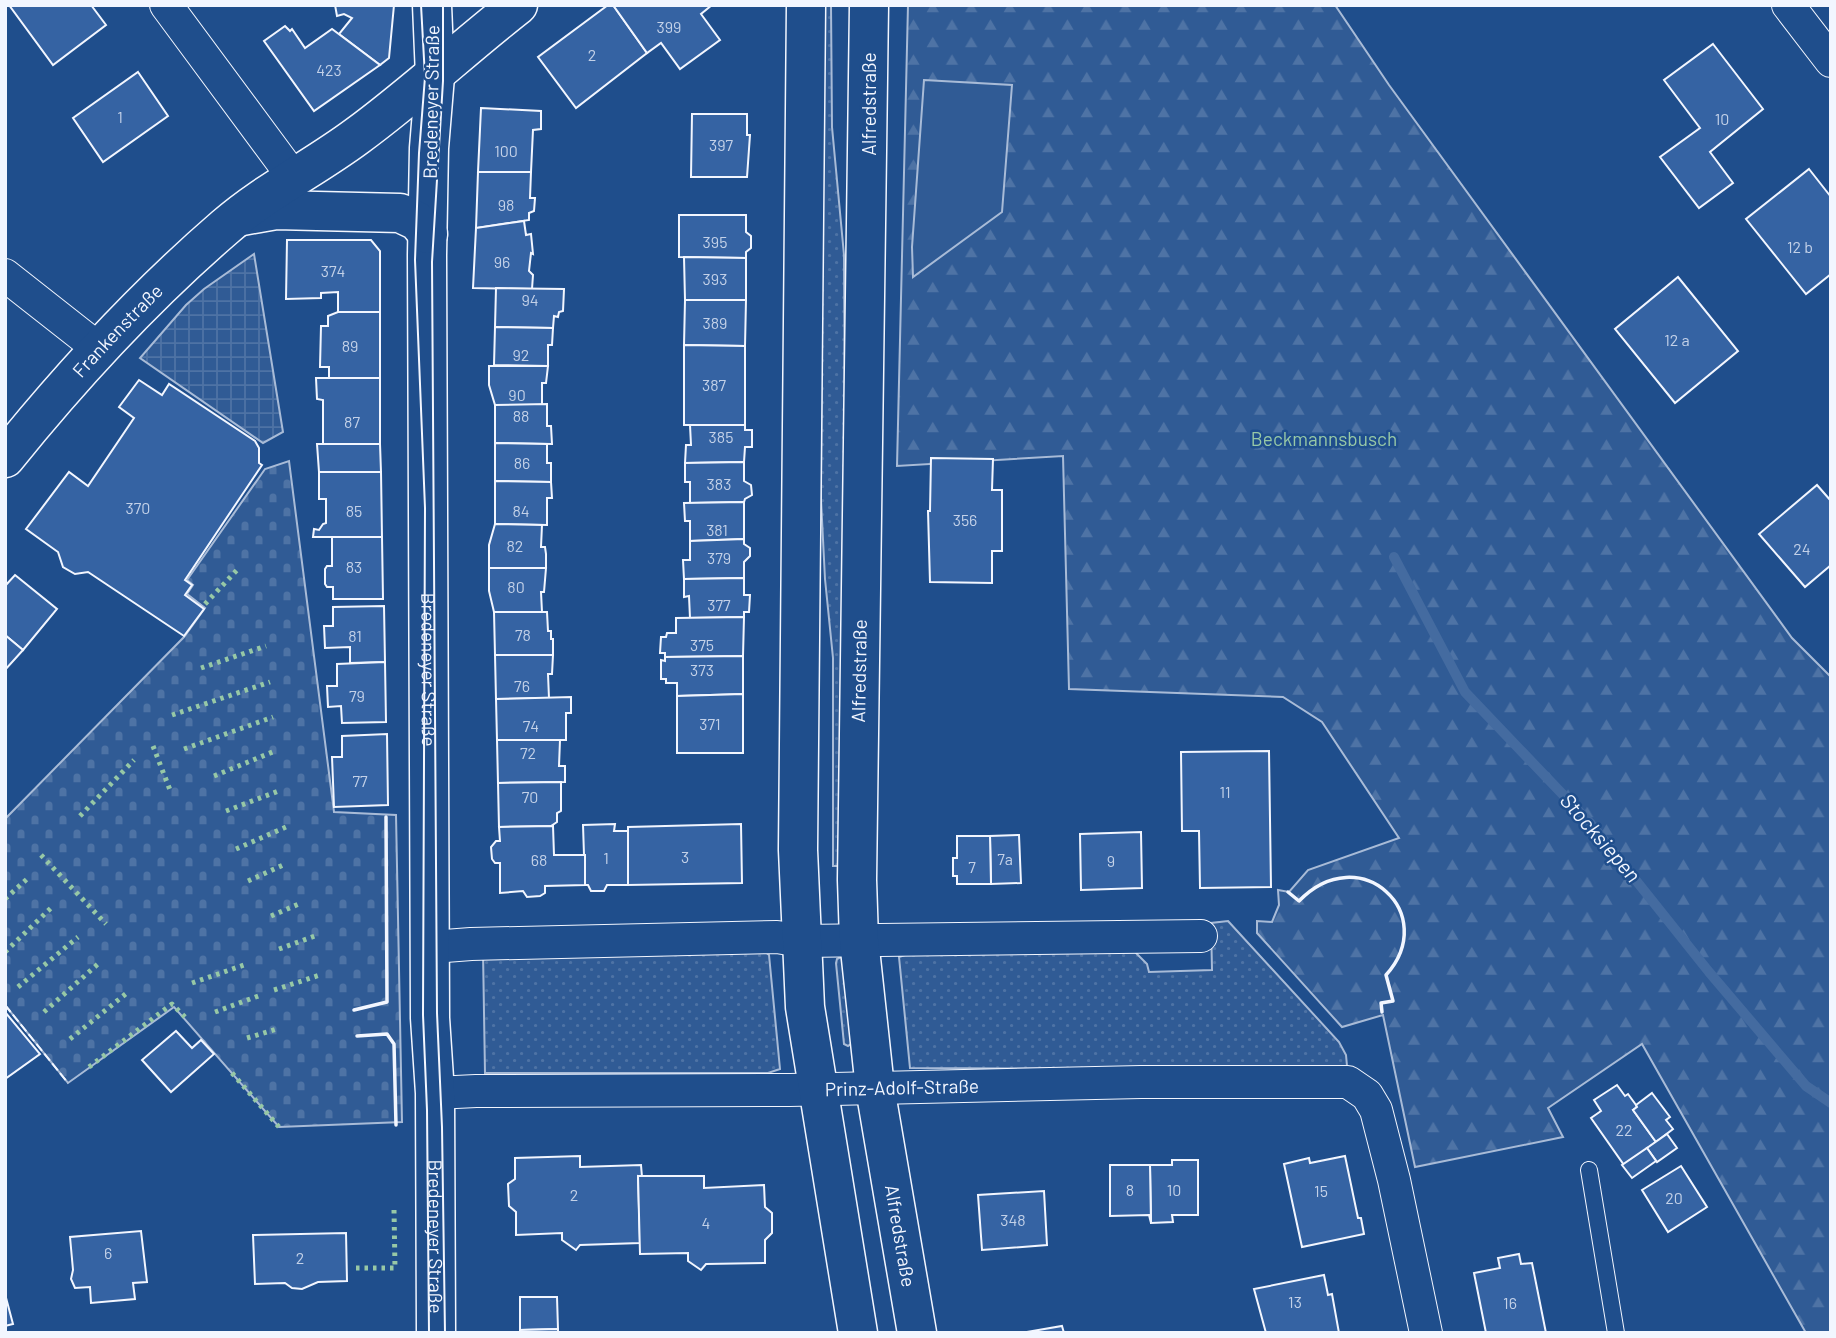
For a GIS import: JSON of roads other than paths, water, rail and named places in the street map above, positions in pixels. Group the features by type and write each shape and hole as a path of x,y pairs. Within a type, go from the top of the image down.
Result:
{"main road":[{"name":"Bredeneyer Straße","path":"432,5 435,76 429,148 428,234 429,720 432,947 430,1018 435,1093 436,1333"},
{"name":"Frankenstraße","path":"5,458 99,349 163,282 240,216 358,136 435,76 518,5"},
{"path":"806,5 798,850 801,941 805,1007 859,1333"},
{"name":"Alfredstraße","path":"869,5 857,880 859,940 875,1088 917,1333"},
{"path":"240,216 276,210 400,213 417,221 428,234"}],"street":[{"path":"166,5 294,178"},
{"path":"1788,5 1831,61"},
{"path":"5,275 99,349"},
{"path":"432,947 777,937 801,941 1201,936"},
{"name":"Prinz-Adolf-Straße","path":"435,1093 790,1090 1141,1082 1348,1082 1367,1095 1376,1110 1394,1180 1426,1333"}],"lane":[{"path":"1589,1170 1616,1333"}],"waterway":[{"name":"Stocksiepen","path":"1394,557 1465,692 1591,824 1709,972 1806,1086 1831,1103"}],"tram line":[{"path":"421,5 425,77 415,260 425,508 423,1015 427,1110 429,1333"},
{"path":"443,5 443,81 432,262 437,1013 442,1127 445,1333"}],"park label":[{"name":"Beckmannsbusch","path":"1324,439"}]}
